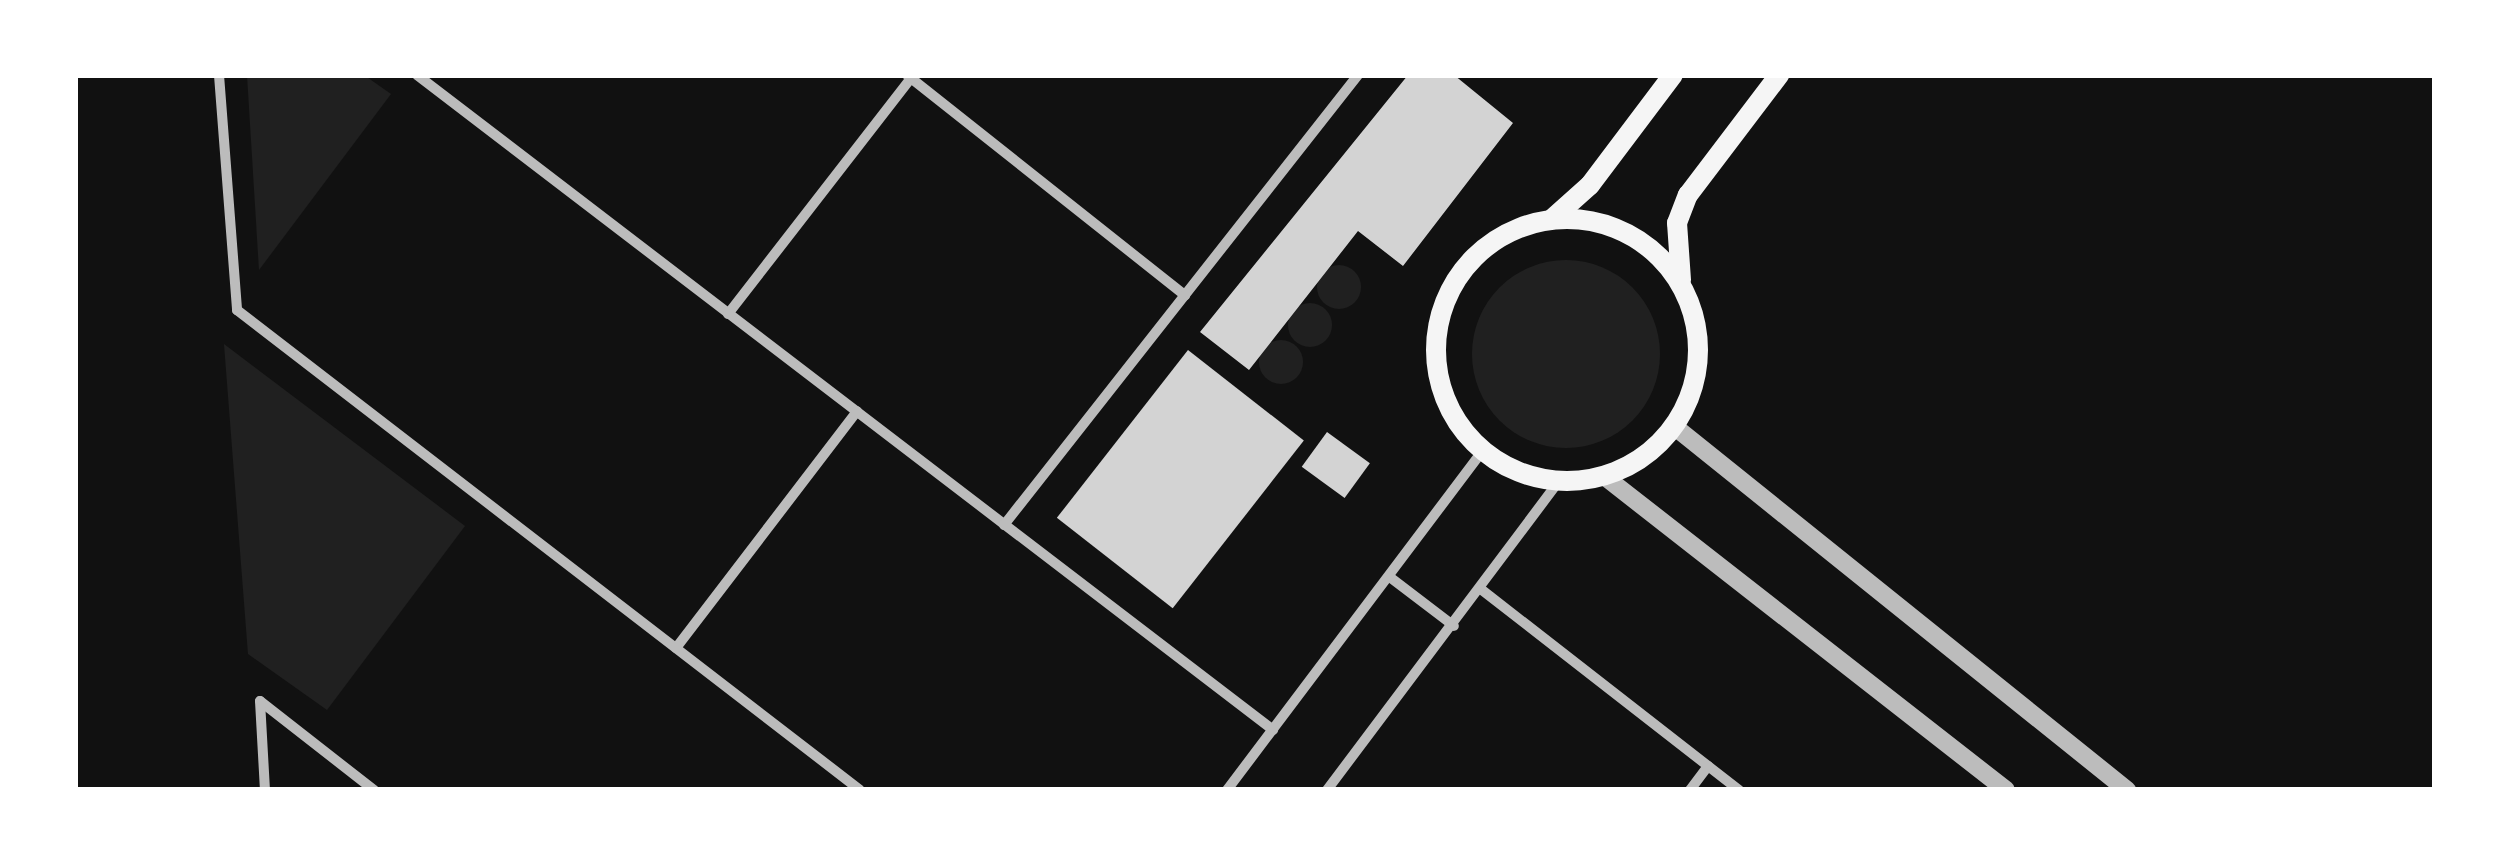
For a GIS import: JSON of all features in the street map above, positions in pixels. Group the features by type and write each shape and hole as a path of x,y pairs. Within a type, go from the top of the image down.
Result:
{"main road":[{"path":"1674,75 1590,185 1552,218 1480,251 1439,318 1441,386 1483,450 1559,481 1604,476 1674,426 1700,358 1683,286 1677,223 1688,195 1779,75"},
{"path":"1552,218 1631,234 1683,286"}],"street":[{"path":"219,75 238,310 860,790"},
{"path":"417,75 1273,730"},
{"path":"1004,524 1358,75"},
{"path":"728,314 909,76 1185,294"},
{"path":"676,648 856,411"},
{"path":"1674,426 2128,790"},
{"path":"1227,790 1483,450"},
{"path":"1604,476 2006,790"},
{"path":"1326,790 1482,590 1559,481"},
{"path":"1390,578 1454,626"},
{"path":"1482,590 1739,790"},
{"path":"266,790 260,701 374,790"},
{"path":"1690,790 1708,766"}],"shaded area":[{"path":"247,75 364,75 391,94 259,270"},
{"path":"1566,260 1602,267 1633,287 1653,318 1660,354 1653,390 1633,421 1602,441 1566,448 1530,441 1499,421 1479,390 1472,354 1479,318 1499,287 1530,267"},
{"path":"1339,265 1355,271 1361,287 1355,303 1339,309 1323,303 1317,287 1323,271"},
{"path":"1310,303 1326,309 1332,325 1326,341 1310,347 1294,341 1288,325 1294,309"},
{"path":"1281,340 1297,346 1303,362 1297,378 1281,384 1265,378 1259,362 1265,346"},
{"path":"224,344 465,526 327,710 248,654"}],"building":[{"path":"1408,75 1454,75 1513,123 1403,266 1358,231 1249,370 1200,332"},
{"path":"1188,350 1304,441 1173,608 1057,518"},
{"path":"1327,432 1370,463 1345,498 1302,467"}]}
